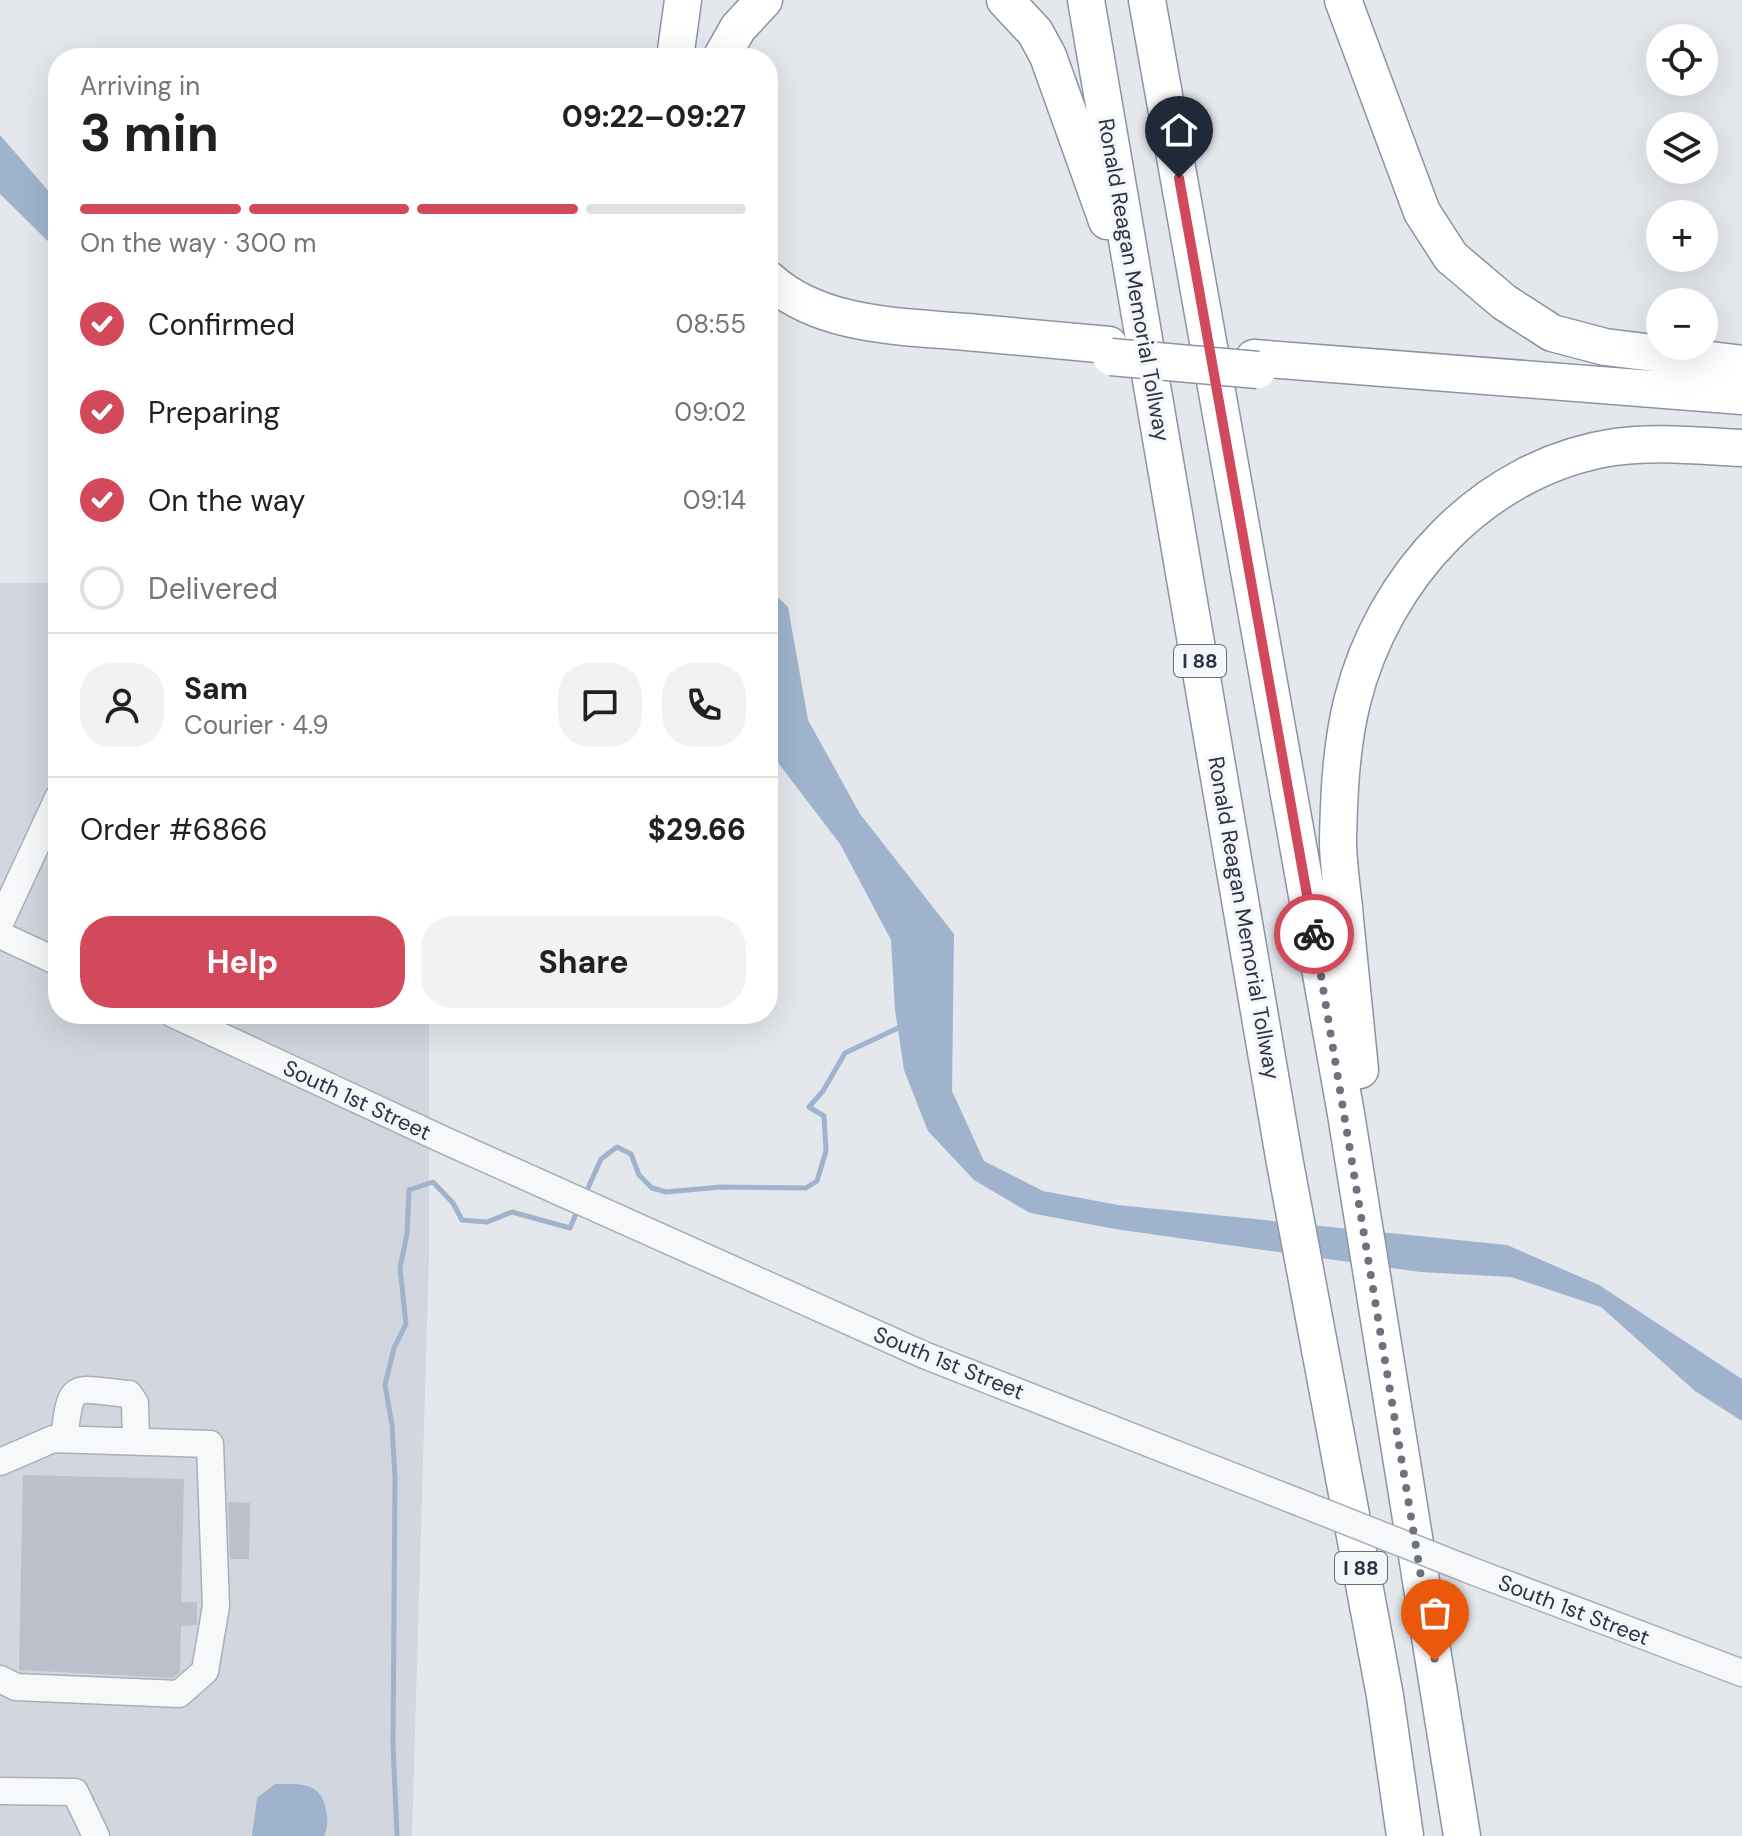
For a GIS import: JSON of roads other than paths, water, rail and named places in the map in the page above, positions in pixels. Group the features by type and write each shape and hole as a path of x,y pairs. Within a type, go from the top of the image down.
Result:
{"highway":[{"path":"676,48 683,0"},
{"path":"727,48 738,28 764,0"},
{"path":"1005,0 1035,32 1048,56 1140,313"},
{"name":"Ronald Reagan Memorial Tollway","path":"1086,0 1285,1163 1385,1696 1405,1836"},
{"path":"1147,0 1363,1192"},
{"path":"1343,0 1422,212 1451,257 1504,302 1552,333 1605,347 1742,364"},
{"path":"778,288 823,311 875,323 1110,351"},
{"path":"778,306 800,320 842,334 1110,351 1256,364 1742,415"},
{"path":"1256,364 1742,396"},
{"path":"1363,1192 1366,1136 1338,844 1340,784 1353,699 1389,611 1436,543 1495,491 1557,461 1615,447 1742,448"},
{"name":"I 88","path":"1363,1192 1368,1243 1462,1836"}],"street":[{"path":"0,923 48,820"},
{"path":"0,935 48,957"},
{"name":"South 1st Street","path":"194,1024 446,1141 924,1355 1467,1569 1742,1673"},
{"path":"64,1439 68,1399 73,1393 84,1390 129,1394 135,1403 136,1441"},
{"path":"0,1462 53,1439 210,1444 216,1606 205,1671 179,1694 16,1687 0,1679"},
{"path":"0,1791 75,1792 96,1836"}],"water":[{"path":"0,135 48,190 48,241 0,194"},
{"path":"778,598 788,607 808,720 860,814 954,934 952,1091 984,1161 1043,1191 1118,1205 1507,1245 1599,1285 1742,1379 1742,1421 1695,1391 1601,1307 1511,1277 1420,1272 1115,1229 1030,1213 974,1180 928,1131 904,1070 895,1010 891,940 840,844 779,764"},
{"path":"275,1784 308,1786 319,1794 327,1817 324,1836 252,1836 257,1798"}],"waterway":[{"path":"588,1188 601,1159 617,1147 631,1154 639,1175 652,1188 666,1192 721,1187 806,1188 817,1181 826,1151 824,1116 809,1107 823,1091 845,1053 898,1028"},
{"path":"397,1836 393,1745 395,1478 392,1425 385,1385 394,1348 406,1324 400,1268 407,1234 409,1190 433,1182 453,1203 462,1220 487,1222 512,1212 570,1228 575,1216"}]}
